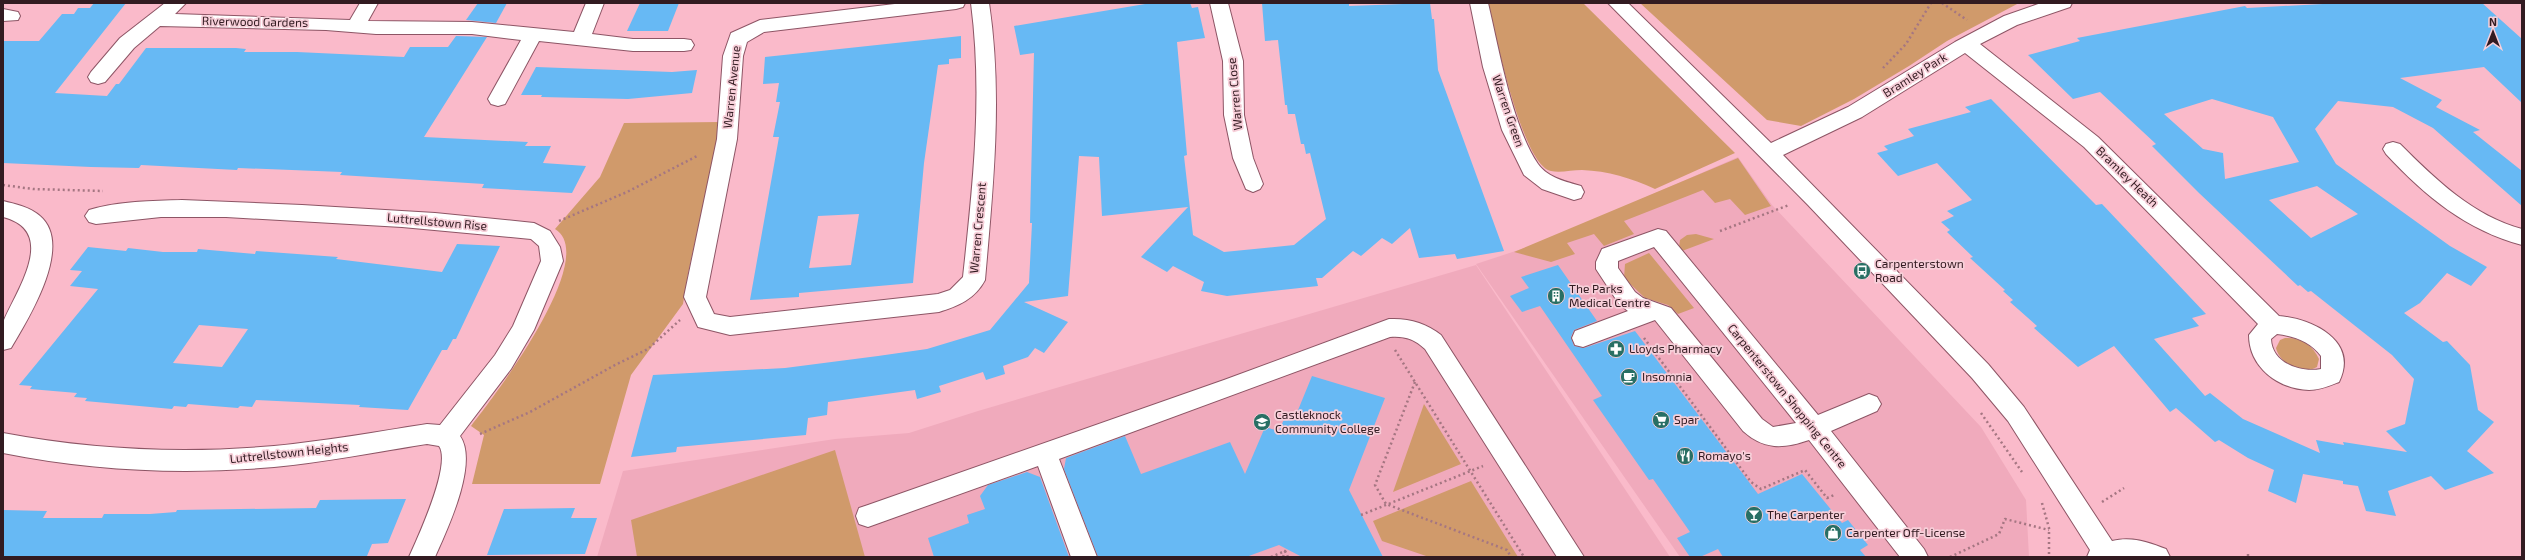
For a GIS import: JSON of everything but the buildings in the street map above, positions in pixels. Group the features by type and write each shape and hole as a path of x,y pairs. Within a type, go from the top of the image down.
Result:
{"street":[{"path":"98,77 126,43 177,3"},
{"path":"356,25 369,3"},
{"path":"580,40 595,3"},
{"name":"Warren Avenue","path":"698,308 695,297 727,139 734,49 735,44 743,34 760,26 956,3"},
{"name":"Warren Crescent","path":"698,308 706,321 730,326 939,303 958,296 974,280 990,102 980,3"},
{"name":"Warren Close","path":"1219,3 1233,61 1234,115 1243,158 1253,184"},
{"name":"Warren Green","path":"1479,3 1493,67 1512,130 1531,170 1549,184 1574,192"},
{"path":"1617,3 1815,199 2001,394 2083,514 2103,555 2126,550 2157,557"},
{"name":"Bramley Park","path":"1768,153 1866,106 1967,44 2038,9 2063,3"},
{"name":"Riverwood Gardens","path":"154,20 356,25 376,28 472,28 633,45 684,45"},
{"path":"498,98 533,35"},
{"name":"Bramley Heath","path":"1967,44 2092,142 2273,325"},
{"path":"2392,150 2437,191 2471,216 2494,228 2522,237"},
{"path":"3,209 25,216 38,230 41,237 36,274 18,317 3,341"},
{"name":"Luttrellstown Rise","path":"96,216 137,209 260,210 415,220 534,231"},
{"path":"422,557 445,498 454,464 453,445 446,436 503,362 523,330 552,261 552,249 547,240 534,231"},
{"name":"Carpenterstown Shopping Centre","path":"1653,310 1635,304 1627,298 1610,276 1606,262 1610,255 1658,237 1813,427 1915,557"},
{"path":"1583,338 1653,310 1663,314 1751,424 1761,432 1773,437 1784,437 1869,404"},
{"path":"868,516 1232,388 1383,331 1407,327 1421,332 1433,342 1571,557"},
{"name":"Luttrellstown Heights","path":"3,443 74,456 188,461 254,458 427,434 446,436"},
{"path":"1045,454 1084,557"}],"path":[{"path":"1882,69 1906,44 1931,3"},
{"path":"1942,3 1988,34"},
{"path":"534,231 627,192 676,169 727,139"},
{"path":"3,185 33,189 104,191"},
{"path":"1720,231 1789,204 1795,209 1815,199"},
{"path":"477,440 477,435 510,422 573,389 609,367 649,348 669,328 698,308"},
{"path":"1383,331 1524,557"},
{"path":"1415,382 1375,485 1386,504 1507,550 1511,557"},
{"path":"1977,407 2023,474"},
{"path":"1361,514 1507,456"},
{"path":"2041,500 2048,518 2049,557"},
{"path":"1950,557 1999,534 2006,519 2049,530"},
{"path":"1271,557 1286,550"},
{"path":"1283,557 1286,550"},
{"path":"1286,550 1288,557"}],"shaded area":[{"path":"1488,3 1583,3 1735,153 1655,189 1628,178 1601,172 1582,170 1562,172 1551,171 1540,163 1530,146 1520,123 1503,67"},
{"path":"1640,3 2019,3 1947,41 1854,99 1801,126 1767,120"},
{"path":"721,122 688,274 683,304 631,375 600,484 472,484 484,435 471,426 500,387 538,328 554,296 564,268 566,244 555,229 600,177 624,123"},
{"path":"1738,157 1772,205 1981,427 2026,500 2029,557 1680,557 1476,264 1543,242"},
{"path":"1738,158 1771,206 1745,215 1730,199 1715,203 1703,190 1624,221 1634,234 1604,246 1594,234 1567,243 1575,254 1551,262 1514,252"},
{"path":"1696,234 1714,239 1682,251 1679,247 1680,240 1687,235"},
{"path":"1649,253 1694,308 1678,314 1668,305 1645,298 1624,278 1625,264"},
{"name":"Castleknock Community College","path":"1476,265 1670,557 597,557 623,471 835,439 909,433 978,411"},
{"path":"2285,338 2296,339 2310,346 2319,359 2317,367 2305,370 2298,369 2286,363 2276,348 2280,340"},
{"path":"1424,404 1461,464 1393,492"},
{"path":"835,450 865,557 637,557 631,520"},
{"path":"1471,481 1518,557 1429,557 1382,541 1373,521"}],"place":[{"name":"Carpenterstown Road","path":"1862,271"},
{"name":"The Parks Medical Centre","path":"1556,296"},
{"name":"Lloyds Pharmacy","path":"1616,349"},
{"name":"Insomnia","path":"1629,377"},
{"name":"Spar","path":"1661,420"},
{"name":"Castleknock Community College","path":"1262,422"},
{"name":"Romayo's","path":"1685,456"},
{"name":"The Carpenter","path":"1754,515"},
{"name":"Carpenter Off-License","path":"1833,533"}]}
